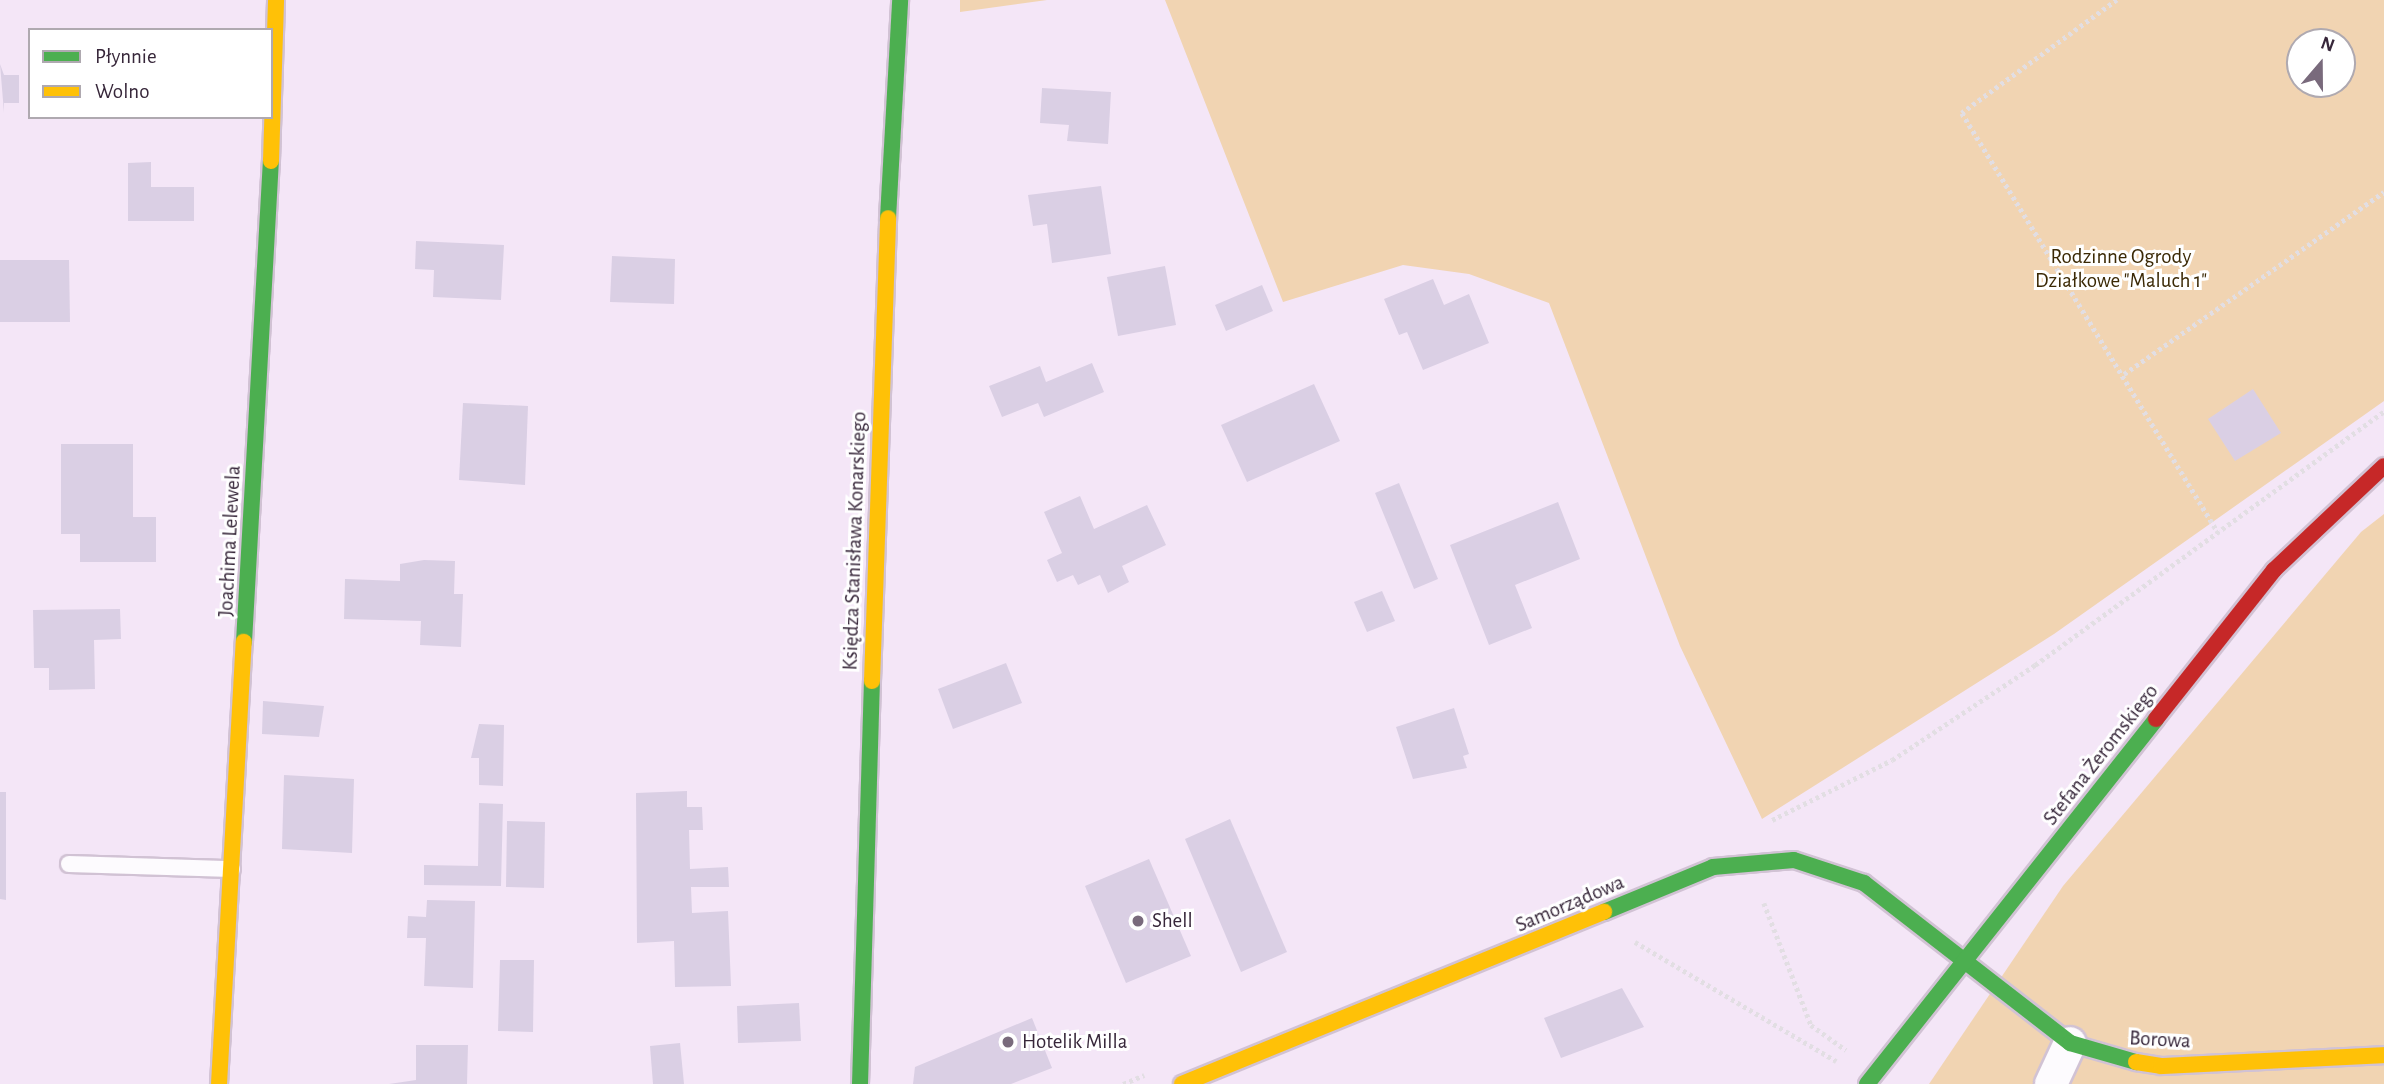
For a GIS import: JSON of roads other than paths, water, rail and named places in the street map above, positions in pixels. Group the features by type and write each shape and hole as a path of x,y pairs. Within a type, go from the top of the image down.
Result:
{"street":[{"name":"Joachima Lelewela","path":"273,97 276,0"},
{"name":"Księdza Stanisława Konarskiego","path":"860,1084 884,297 900,0"},
{"name":"Joachima Lelewela","path":"219,1084 269,227 272,119"},
{"name":"Stefana Żeromskiego","path":"1867,1084 2274,570 2384,466"},
{"name":"Samorządowa","path":"1182,1084 1713,867 1794,860 1864,883 1966,959"},
{"name":"Borowa","path":"1966,959 2070,1043 2113,1058 2161,1066 2384,1055"},
{"path":"2051,1084 2070,1043"}],"lane":[{"path":"69,864 232,869"}],"place":[{"name":"Shell","path":"1138,921"},
{"name":"Hotelik Milla","path":"1008,1042"}],"park label":[{"name":"Rodzinne Ogrody Działkowe \"Maluch 1\"","path":"2121,269"}]}
